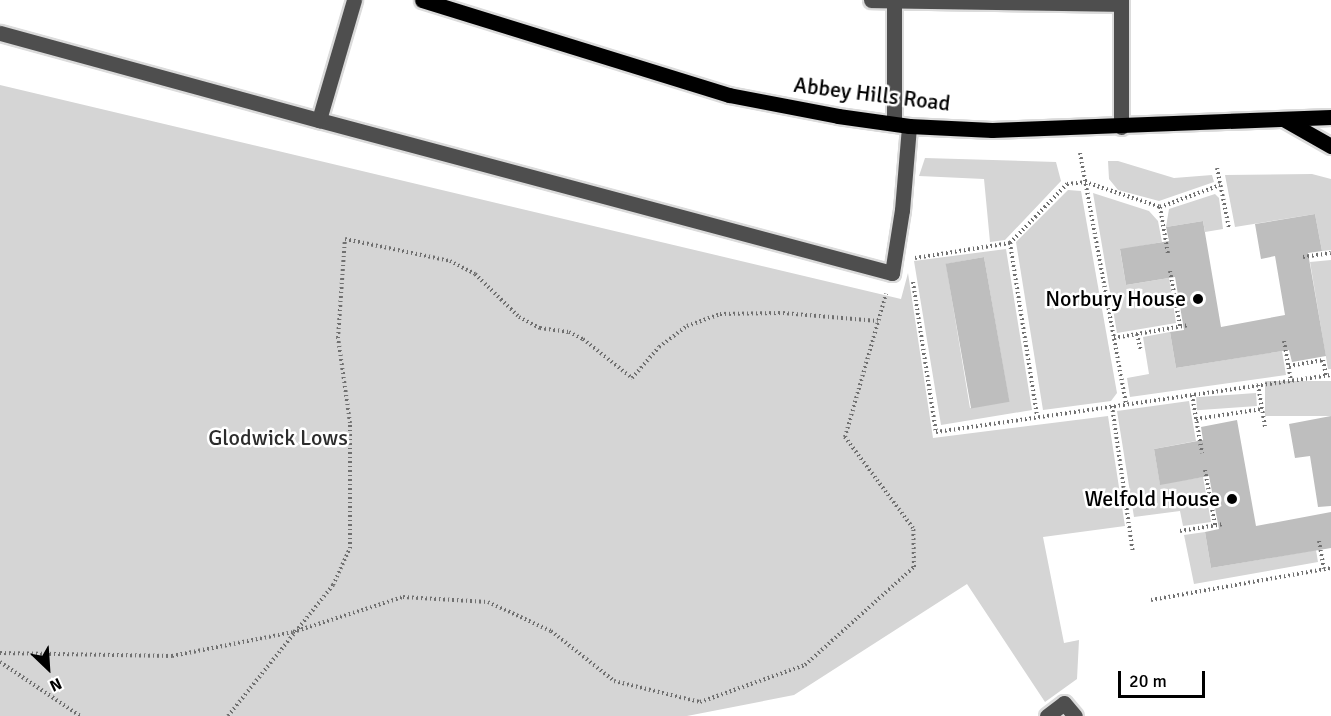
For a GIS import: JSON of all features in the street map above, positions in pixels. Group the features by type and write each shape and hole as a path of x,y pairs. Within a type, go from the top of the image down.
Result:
{"main road":[{"name":"Abbey Hills Road","path":"422,0 729,95 838,116 901,124 992,130 1121,127 1331,117"},
{"path":"1285,120 1331,146"}],"street":[{"path":"319,120 354,0"},
{"path":"871,0 1120,2 1121,127"},
{"path":"0,33 892,273 902,210 901,124 894,1"},
{"path":"1047,716 1065,703 1075,716"}],"path":[{"path":"1080,153 1126,404"},
{"path":"1217,168 1229,228"},
{"path":"910,258 1010,243 1067,184 1085,182 1160,207 1220,185"},
{"path":"1160,207 1167,254"},
{"path":"228,716 293,632 333,585 350,548 350,423 338,338 345,239 450,261 475,274 519,317 540,328 569,332 583,339 632,378 659,347 687,326 720,314 783,313 879,321"},
{"path":"1010,243 1037,416"},
{"path":"1303,257 1331,253"},
{"path":"911,270 936,432 1328,375 1323,360 1289,366"},
{"path":"1170,271 1180,326"},
{"path":"0,653 172,656 293,632 403,597 488,602 551,631 614,681 700,702 805,665 914,567 913,528 845,437 892,273"},
{"path":"1114,338 1189,325"},
{"path":"1137,334 1140,351"},
{"path":"1284,341 1291,381"},
{"path":"1258,385 1265,428"},
{"path":"1192,394 1202,453"},
{"path":"1112,406 1133,553"},
{"path":"1196,419 1262,409"},
{"path":"1205,470 1215,525"},
{"path":"1180,531 1223,524"},
{"path":"1319,541 1324,569"},
{"path":"1151,600 1331,568"},
{"path":"0,662 80,716"}],"green space":[{"name":"Glodwick Lows","path":"0,85 901,299 908,273 933,438 1108,416 1125,526 1043,537 1064,643 1079,640 1077,679 1045,702 967,584 794,695 687,716 0,716"},
{"path":"925,158 1056,162 1061,181 1005,240 990,242 984,179 919,176"},
{"path":"1108,161 1118,161 1174,178 1212,175 1214,182 1159,201 1118,190 1109,179"},
{"path":"1312,174 1331,179 1331,250 1322,251 1315,214 1235,227 1225,175"},
{"path":"1068,190 1081,191 1117,393 1111,401 1043,410 1016,242"},
{"path":"1093,193 1149,211 1158,221 1162,242 1120,250 1126,285 1169,278 1176,323 1117,333"},
{"path":"1215,194 1219,198 1223,229 1205,232 1203,221 1166,227 1169,209"},
{"path":"1006,249 1032,410 941,425 914,261","holes":["984,257 1009,401 970,408 946,264"]},
{"path":"1331,260 1331,369 1328,369 1310,262"},
{"path":"1170,332 1176,368 1282,351 1286,375 1130,397 1127,378 1149,374 1143,337"},
{"path":"1265,381 1331,381 1331,416 1265,416"},
{"path":"1256,393 1257,406 1197,410 1196,397"},
{"path":"1189,401 1196,441 1154,449 1160,484 1203,477 1211,522 1183,526 1180,511 1134,517 1117,411"},
{"path":"1205,532 1211,568 1316,550 1318,562 1194,584 1184,535"}],"building":[{"name":"Norbury House","path":"1315,214 1322,251 1308,253 1326,356 1292,362 1289,350 1176,368 1170,332 1184,330 1175,277 1126,285 1120,249 1169,241 1166,227 1203,221 1221,327 1285,315 1275,256 1261,259 1255,224"},
{"path":"984,257 1010,402 971,409 946,264"},
{"path":"1331,416 1331,506 1318,507 1310,456 1295,458 1289,424"},
{"name":"Welfold House","path":"1237,420 1256,526 1331,512 1331,548 1211,568 1205,532 1219,529 1209,476 1160,485 1154,449 1203,440 1201,427"}],"place":[{"name":"Norbury House","path":"1198,299"},
{"name":"Welfold House","path":"1232,499"}]}
